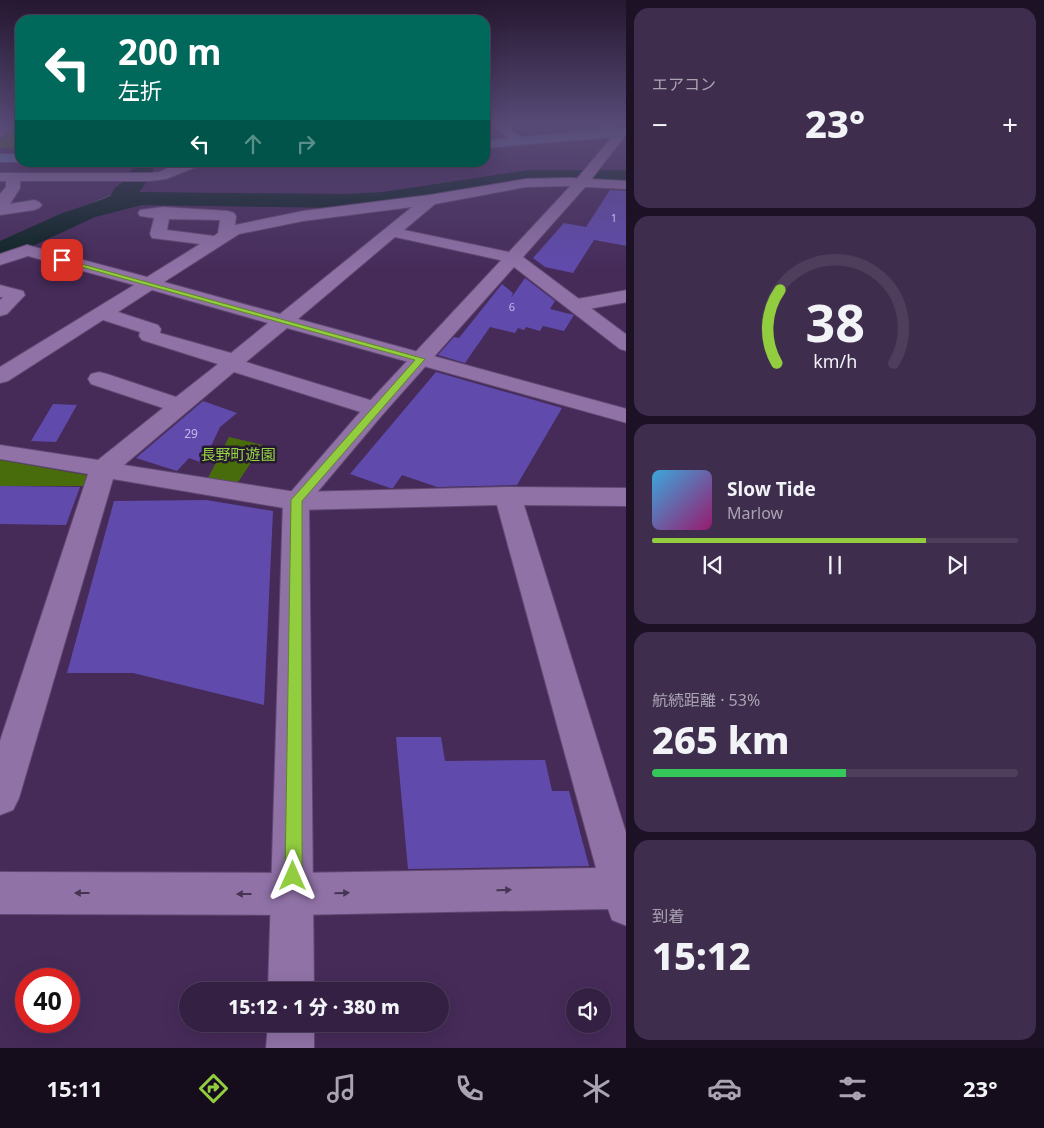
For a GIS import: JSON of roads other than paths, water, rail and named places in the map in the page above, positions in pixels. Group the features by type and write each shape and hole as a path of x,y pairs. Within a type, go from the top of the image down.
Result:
{"street":[{"path":"6,177 150,177 169,173"},
{"path":"291,982 296,500 375,409 590,173"},
{"path":"80,193 90,176"},
{"path":"6,177 13,188 5,198 0,209 34,206"},
{"path":"0,376 94,316 103,313 151,284 234,230 303,216 430,200 526,183 586,178 626,185"},
{"path":"0,798 103,469 430,200"},
{"path":"163,212 158,234 221,238"},
{"path":"146,213 163,212 228,216 221,238"},
{"path":"392,232 514,258 625,342"},
{"path":"0,260 27,250 626,416"},
{"path":"0,291 16,295 0,310"},
{"path":"577,305 626,296"},
{"path":"103,313 152,329 149,336 223,357 230,364 375,409"},
{"path":"99,379 179,406"},
{"path":"0,452 296,500 508,496 626,497"},
{"path":"0,892 625,894 508,496"},
{"path":"290,1048 291,1032"}],"waterway":[{"path":"122,200 122,194 135,183 141,173"},
{"path":"0,251 87,212 123,201 142,198 345,201 383,199 528,177 626,177"}],"park label":[{"name":"長野町遊園","path":"238,455"}]}
